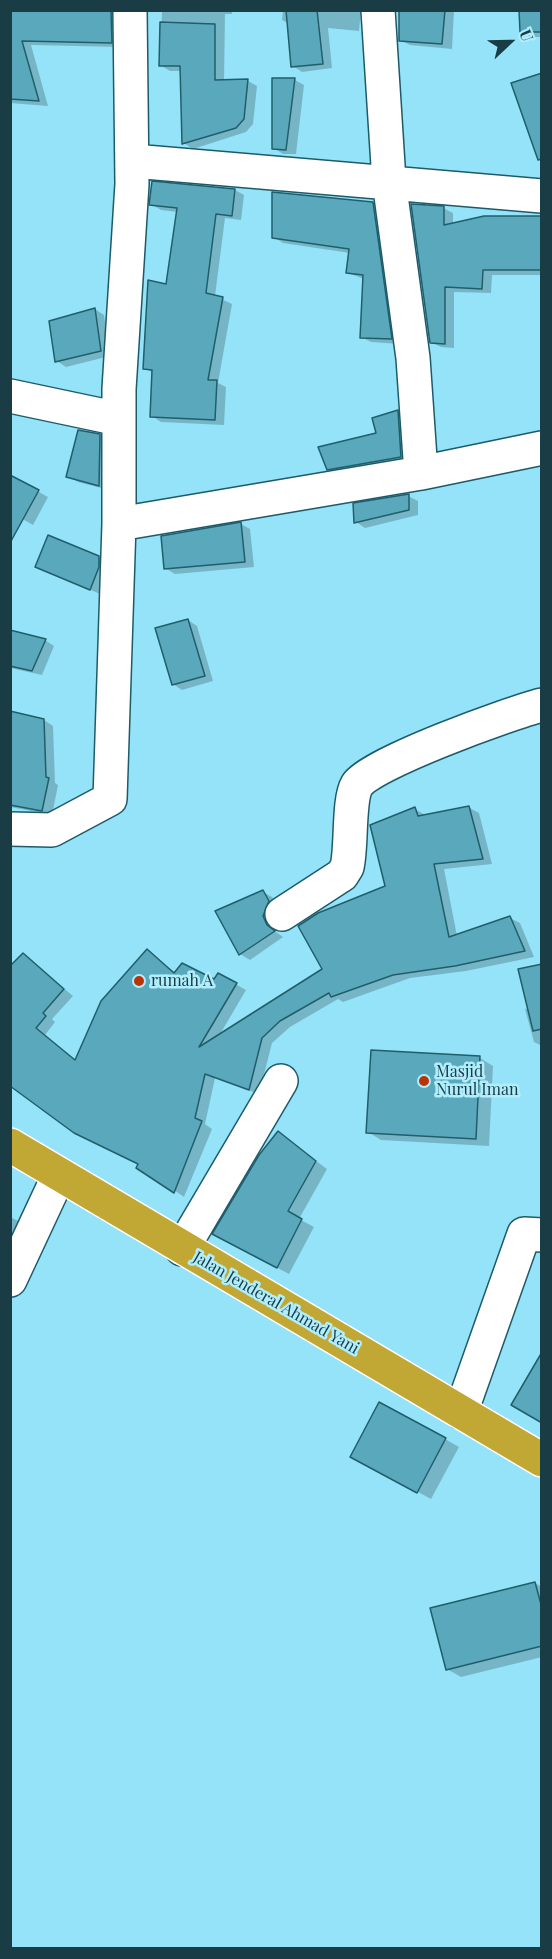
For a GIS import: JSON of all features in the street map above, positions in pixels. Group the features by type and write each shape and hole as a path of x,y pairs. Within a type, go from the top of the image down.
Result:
{"highway":[{"name":"Jalan Jenderal Ahmad Yani","path":"10,1145 182,1249 542,1460"}],"street":[{"path":"10,829 52,830 110,799 119,524 119,419 133,161 130,10"},
{"path":"378,10 388,181 413,358 421,473"},
{"path":"133,161 542,195"},
{"path":"10,396 119,419"},
{"path":"119,524 421,473 542,448"},
{"path":"282,914 342,875 348,867 353,797 356,786 363,778 387,764 515,712 542,705"},
{"path":"182,1249 281,1081"},
{"path":"10,1280 59,1175"},
{"path":"461,1412 524,1234 542,1235"}],"building":[{"path":"10,10 111,10 112,43 22,41 39,101 10,99"},
{"path":"286,10 317,10 323,64 291,67"},
{"path":"399,10 445,10 442,44 399,41"},
{"path":"519,10 542,10 542,32 520,32"},
{"path":"160,22 215,24 215,80 248,79 244,119 236,128 182,144 180,66 159,66"},
{"path":"542,73 542,159 538,160 511,83"},
{"path":"272,78 295,78 286,150 272,149"},
{"path":"152,181 235,189 232,216 216,214 206,293 223,297 208,380 217,380 215,420 150,417 152,370 143,369 148,280 166,284 177,208 149,205"},
{"path":"272,192 373,202 392,339 360,338 363,275 346,273 349,249 272,238"},
{"path":"411,204 444,206 444,225 484,216 542,216 542,270 483,270 482,289 445,287 445,344 430,343"},
{"path":"95,308 101,351 55,362 49,321"},
{"path":"398,410 401,457 327,470 318,447 376,433 372,418"},
{"path":"78,430 100,434 99,486 66,477"},
{"path":"10,475 39,490 10,543"},
{"path":"409,494 409,510 354,523 353,503"},
{"path":"241,522 245,562 164,569 161,536"},
{"path":"48,535 99,556 99,567 90,590 35,567"},
{"path":"188,619 205,676 172,685 155,628"},
{"path":"10,630 46,639 32,671 10,666"},
{"path":"10,711 44,719 46,777 49,778 42,811 10,805"},
{"path":"469,806 483,859 434,864 449,937 510,916 525,951 455,966 393,975 331,997 329,993 280,1021 262,1038 249,1090 205,1074 195,1118 202,1121 174,1193 136,1168 138,1164 74,1133 10,1086 10,966 23,953 64,989 43,1013 46,1016 36,1028 75,1060 101,1001 147,949 174,973 182,963 214,979 218,973 237,983 199,1047 322,969 298,926 318,913 385,886 370,825 415,807 418,816"},
{"path":"263,890 269,901 263,916 267,925 275,931 239,955 215,911"},
{"path":"542,964 542,1029 533,1031 518,969"},
{"name":"Masjid Nurul Iman","path":"371,1050 480,1056 476,1139 366,1133"},
{"path":"278,1131 316,1161 288,1211 302,1219 277,1268 212,1234 259,1155"},
{"path":"542,1352 542,1423 511,1405"},
{"path":"379,1402 446,1438 417,1493 350,1457"},
{"path":"535,1582 542,1608 542,1646 446,1670 430,1608"}],"place":[{"name":"rumah A","path":"139,981"},
{"name":"Masjid Nurul Iman","path":"424,1081"}]}
